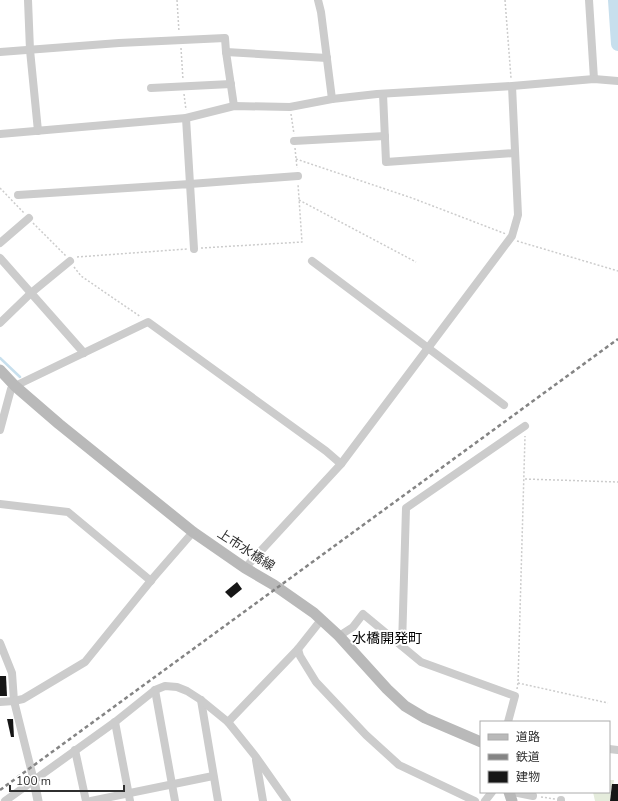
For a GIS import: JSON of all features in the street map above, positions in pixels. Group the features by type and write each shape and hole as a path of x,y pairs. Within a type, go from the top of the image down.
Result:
{"main road":[{"name":"上市水橋線","path":"0,370 15,386 124,477 193,532 245,568 274,585 321,620 339,636 387,689 406,706 425,718 480,742"}],"street":[{"path":"28,0 30,50 38,131"},
{"path":"318,0 321,12 332,99"},
{"path":"589,0 594,79"},
{"path":"0,52 119,43 225,38 234,106"},
{"path":"226,52 327,58"},
{"path":"0,134 186,118 234,106 290,107 332,99 383,94 594,79 615,81"},
{"path":"151,88 184,85 231,84"},
{"path":"245,568 341,464 512,236 518,215 512,86"},
{"path":"383,94 386,162 515,153"},
{"path":"186,118 194,249"},
{"path":"294,141 385,136"},
{"path":"18,195 298,176"},
{"path":"0,243 29,218"},
{"path":"0,258 84,353"},
{"path":"0,323 31,293 70,260"},
{"path":"312,261 504,405"},
{"path":"0,430 11,389 15,386 148,322 319,446 341,464"},
{"path":"402,646 406,508 525,426"},
{"path":"0,504 68,512 151,580"},
{"path":"0,702 23,699 85,662 151,580 193,532"},
{"path":"339,636 353,627 363,614 421,662 515,696 508,721"},
{"path":"228,722 298,649 321,620"},
{"path":"0,643 12,673 14,701 38,801"},
{"path":"298,649 300,656 316,682 366,735 399,765 475,801"},
{"path":"5,801 115,722 155,690 165,686 177,687 187,691 201,700 228,722 256,757 287,801"},
{"path":"155,690 175,801"},
{"path":"201,700 218,801"},
{"path":"115,722 130,797"},
{"path":"75,750 86,801"},
{"path":"256,757 263,801"},
{"path":"91,801 130,797 172,784 213,776"},
{"path":"485,801 491,793"},
{"path":"518,793 533,796"}],"path":[{"path":"177,0 186,118"},
{"path":"505,0 512,86"},
{"path":"302,242 296,159 412,198 512,236 518,242 618,271"},
{"path":"299,200 416,262"},
{"path":"70,260 81,276 148,322"},
{"path":"515,696 518,683 525,479 525,426"},
{"path":"525,479 618,482"},
{"path":"518,683 608,703"},
{"path":"533,796 561,801"}],"green space":[{"path":"610,780 614,780 613,787 611,787 610,801 595,801 593,793 610,793"}],"building":[{"path":"237,582 242,589 231,598 225,592"},
{"path":"0,676 6,676 7,696 0,696"},
{"path":"7,719 13,719 14,737 11,737"},
{"path":"612,784 618,784 618,801 610,801"}],"waterway":[{"path":"615,0 618,44"},
{"path":"0,358 20,377"}],"railway":[{"path":"0,790 618,339"}],"district":[{"name":"水橋開発町","path":"387,638"}]}
